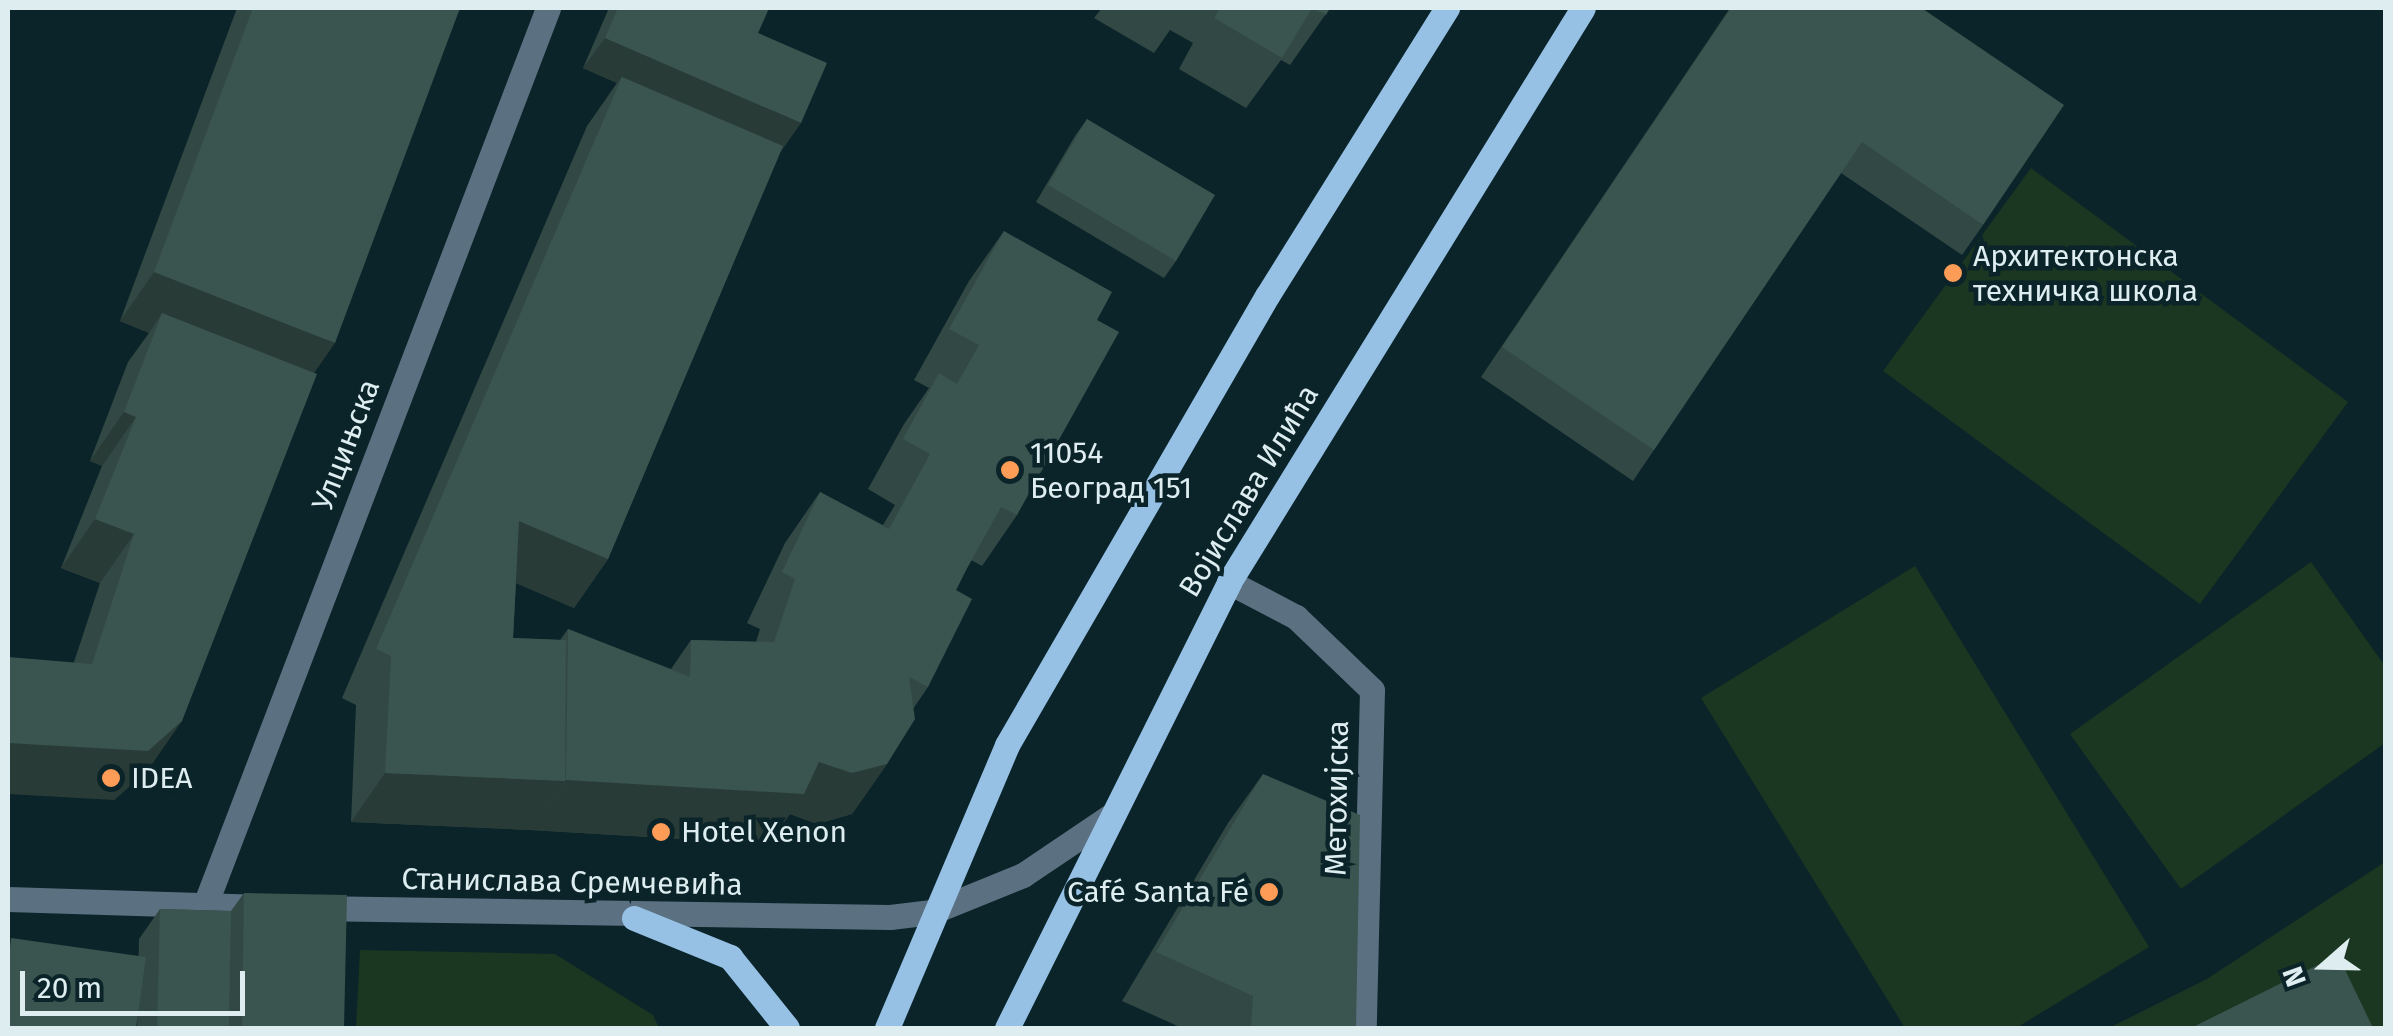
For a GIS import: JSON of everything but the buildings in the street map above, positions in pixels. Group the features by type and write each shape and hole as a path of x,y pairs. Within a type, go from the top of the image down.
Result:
{"main road":[{"path":"886,1028 932,912 1007,745 1267,296 1447,8"},
{"name":"Војислава Илића","path":"1006,1028 1229,582 1584,8"},
{"path":"634,918 730,956 787,1028"}],"street":[{"name":"Улцињска","path":"205,905 548,8"},
{"name":"Метохијска","path":"1229,582 1296,617 1372,690 1364,1028"},
{"name":"Станислава Сремчевића","path":"8,899 634,918 932,912 1058,858 1109,817"}],"green space":[{"path":"2031,168 2348,402 2200,604 1883,371"},
{"path":"2311,562 2385,666 2385,743 2181,889 2070,734"},
{"path":"1915,566 2149,947 2016,1028 1905,1028 1701,698"},
{"path":"2385,862 2385,1028 2109,1028 2207,979"},
{"path":"360,950 555,954 653,1015 659,1028 356,1028"}],"place":[{"name":"Архитектонска техничка школа","path":"1953,273"},
{"name":"11054 Београд 151","path":"1010,470"},
{"name":"IDEA","path":"111,778"},
{"name":"Hotel Xenon","path":"661,832"},
{"name":"Café Santa Fé","path":"1269,892"}]}
